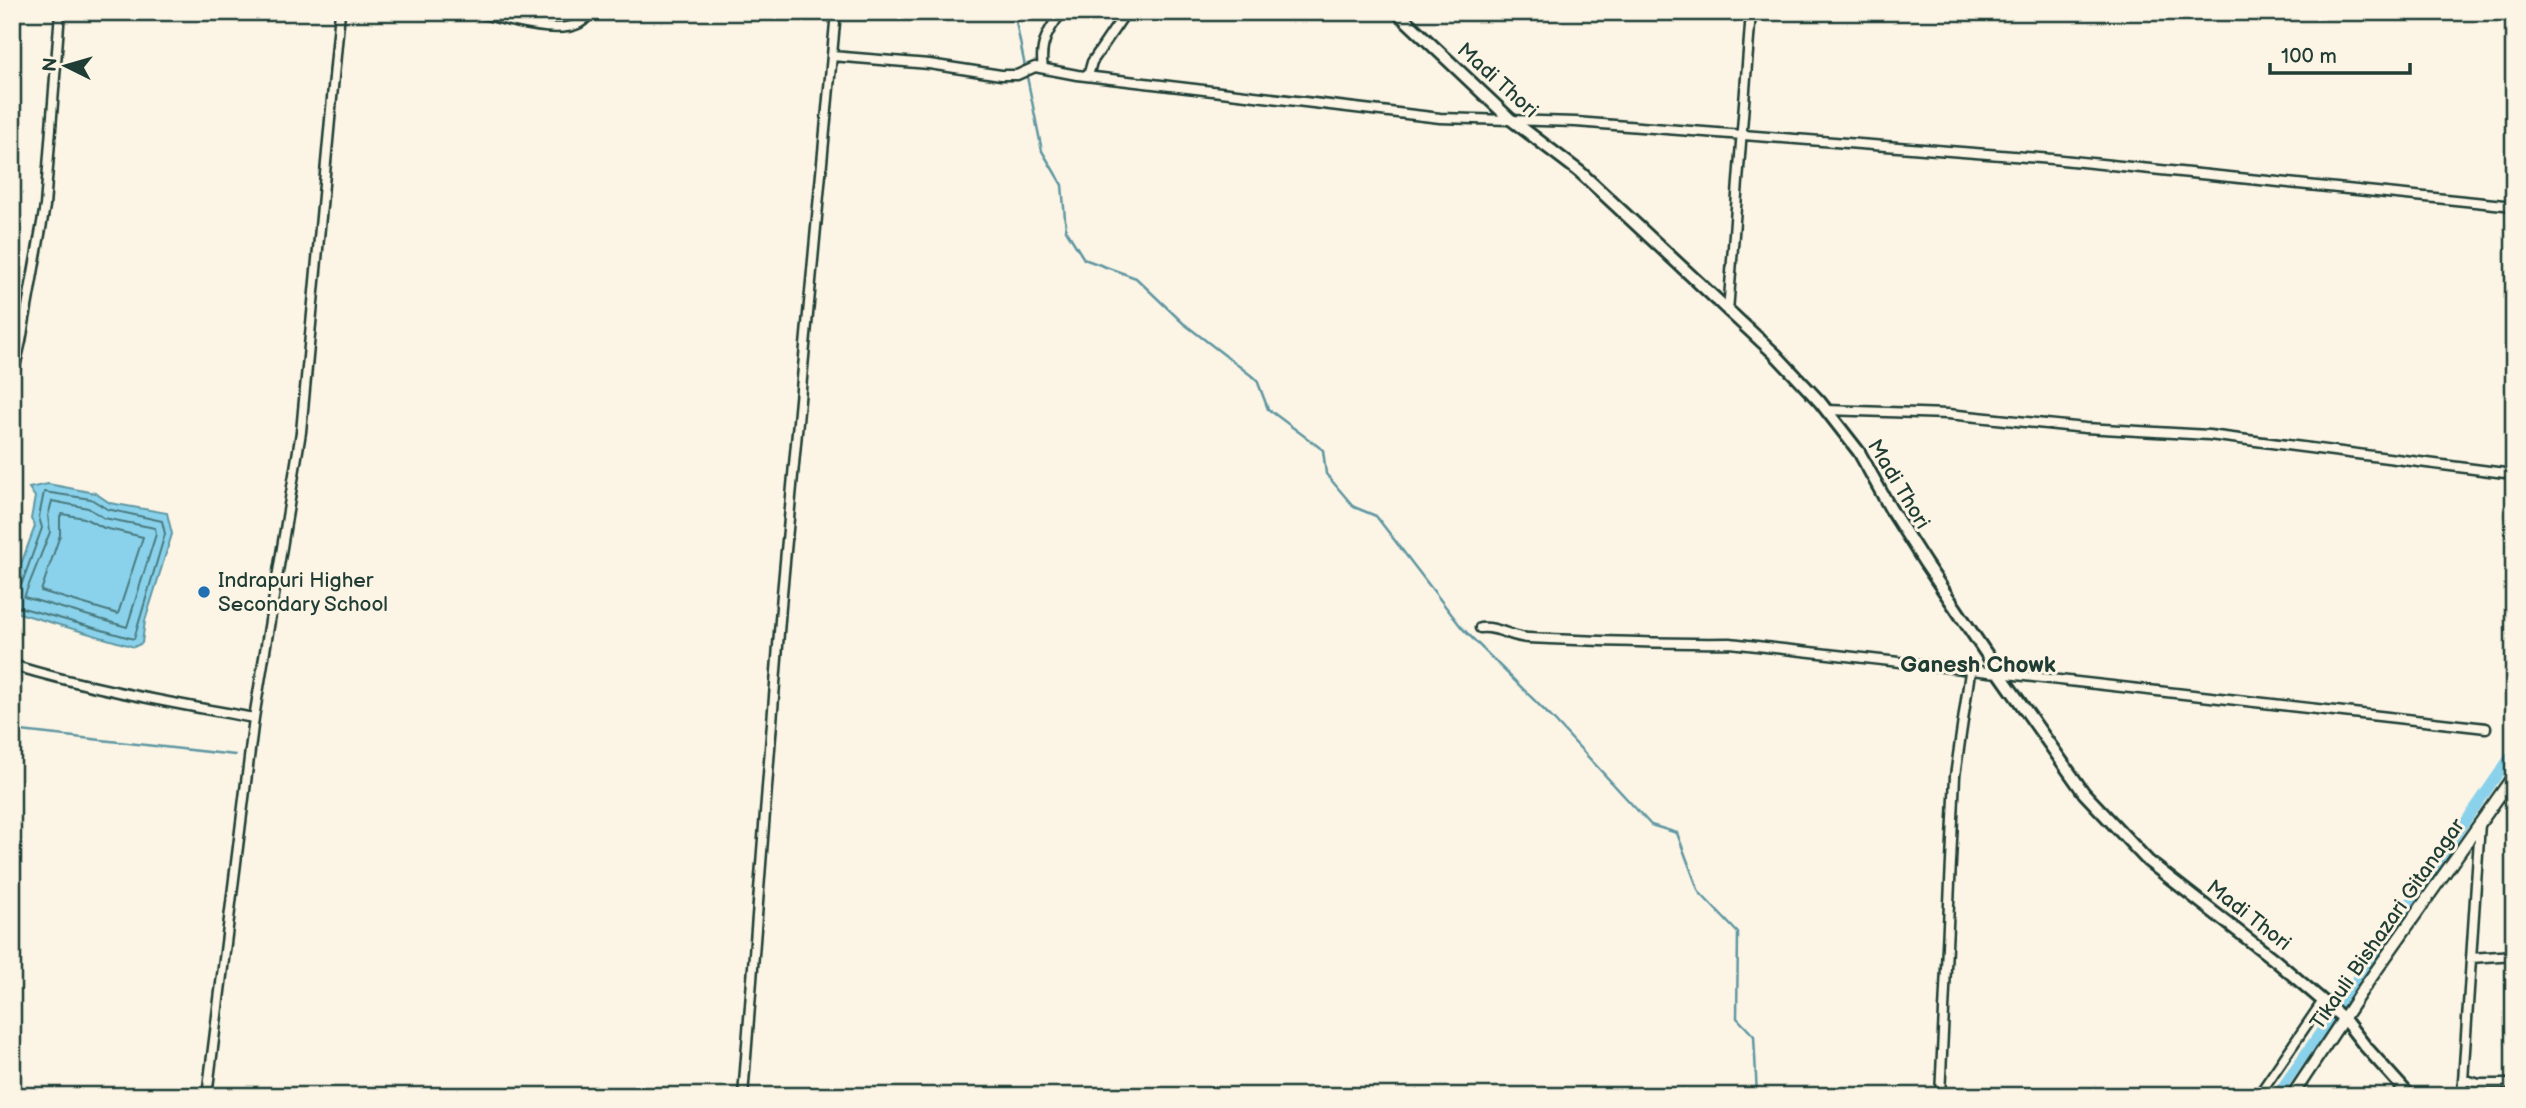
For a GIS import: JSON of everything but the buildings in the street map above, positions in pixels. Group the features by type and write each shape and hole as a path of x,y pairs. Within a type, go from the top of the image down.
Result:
{"main road":[{"name":"Madi Thori","path":"1397,12 1509,118 1580,172 1776,354 1859,452 1890,508 2000,674 2084,793 2148,861 2276,961 2343,1018 2410,1096"}],"street":[{"path":"12,380 24,328 45,206 60,12"},
{"path":"207,1096 254,718 300,432 340,12"},
{"path":"475,12 567,29 578,26 587,19 589,12"},
{"path":"743,1096 782,594 836,12"},
{"path":"1039,68 1040,51 1051,26 1062,12"},
{"path":"1088,76 1101,46 1126,12"},
{"path":"1728,312 1751,12"},
{"path":"832,56 929,64 1001,75 1017,75 1039,68 1440,118 1509,118 2052,159 2514,206"},
{"path":"1826,410 1948,414 2085,428 2209,435 2505,473"},
{"path":"1480,628 1493,627 1518,637 1652,644 1730,643 2486,728"},
{"path":"12,665 54,678 254,718"},
{"path":"1940,1096 1955,776 1970,672"},
{"name":"Tikauli Bishazari Gitanagar","path":"2292,1096 2343,1018 2514,775"},
{"path":"2502,791 2514,804"},
{"path":"2462,1096 2480,823"},
{"path":"2471,958 2514,955"},
{"path":"2258,1096 2326,1004"},
{"path":"2463,1079 2479,1084 2514,1084"}],"water":[{"path":"48,484 95,493 110,503 167,513 172,534 145,621 142,643 134,647 12,611 12,589 35,526 31,519 35,497 29,488"}],"waterway":[{"path":"1014,12 1042,151 1062,185 1066,230 1084,259 1136,278 1183,323 1257,380 1268,409 1323,450 1326,474 1354,507 1376,516 1462,628 1554,720 1651,825 1677,833 1699,892 1738,933 1737,1018 1754,1036 1757,1096"},
{"path":"12,730 235,755"},
{"path":"2276,1096 2514,751"}],"place":[{"name":"Indrapuri Higher Secondary School","path":"204,592"}],"district":[{"name":"Ganesh Chowk","path":"1978,664"}]}
